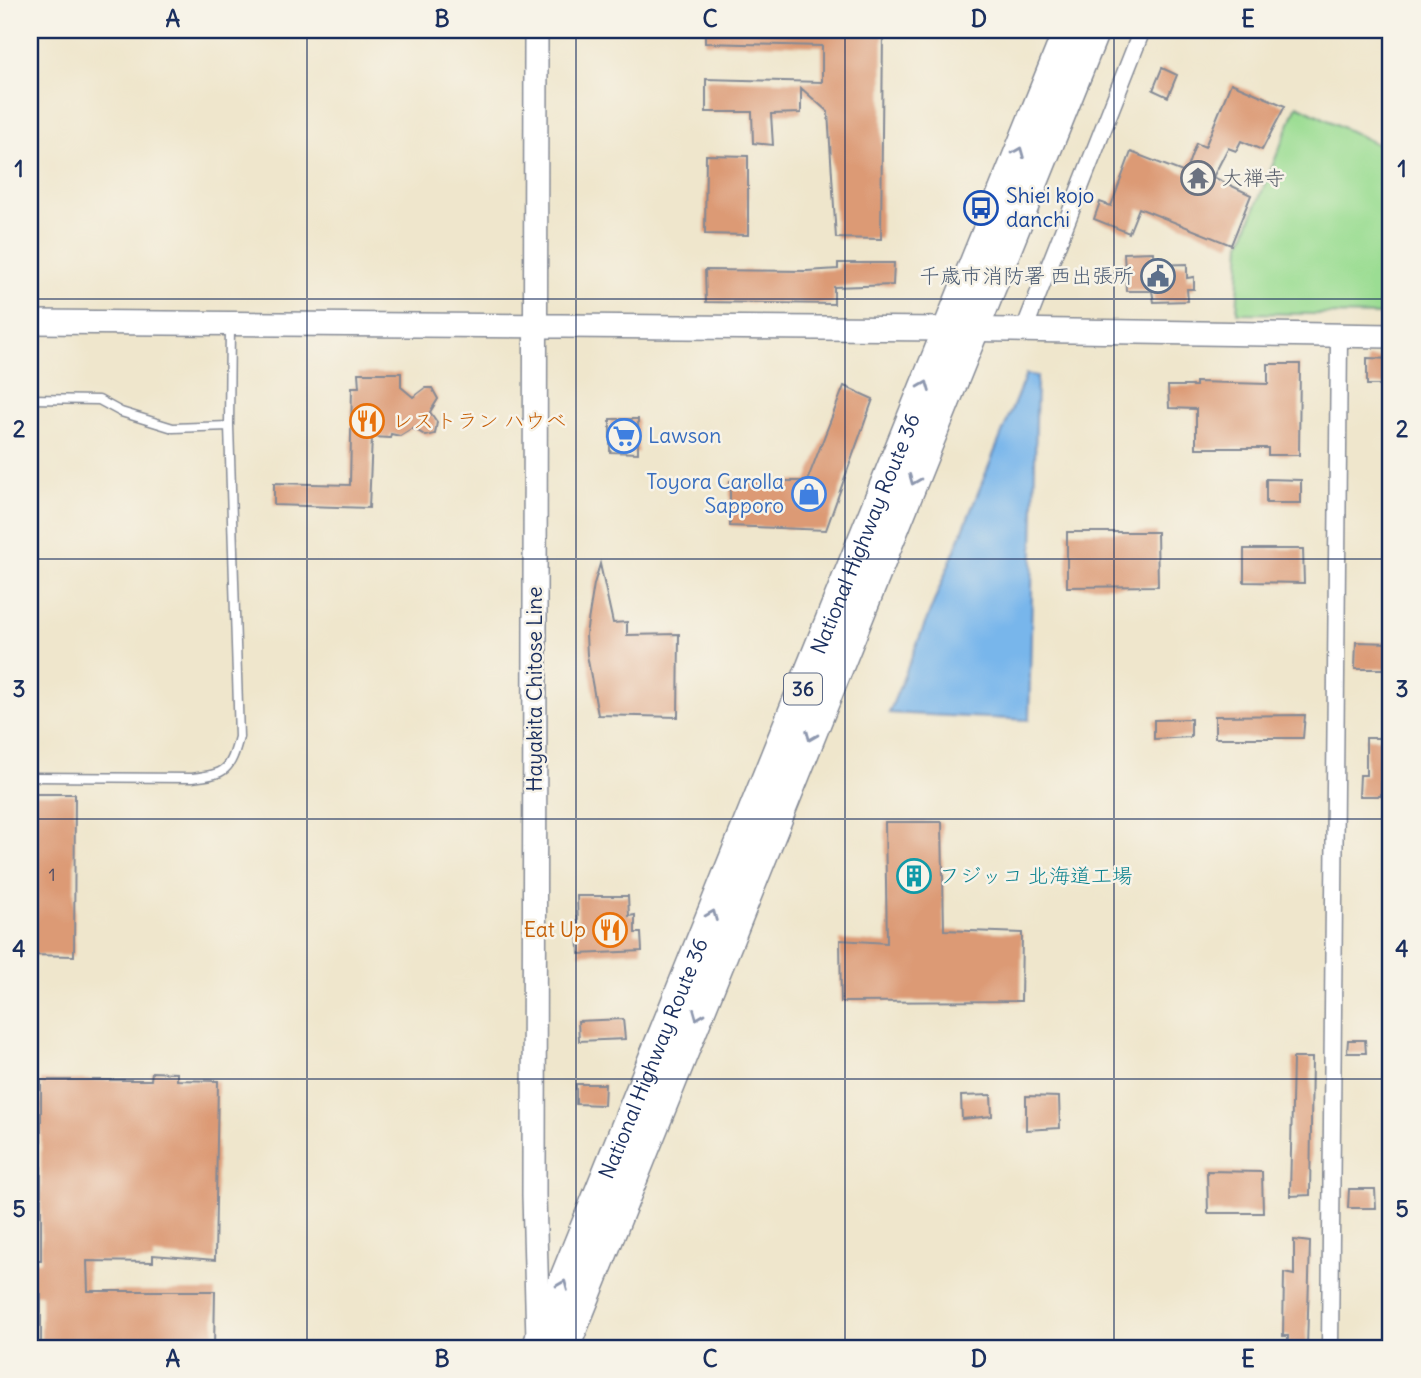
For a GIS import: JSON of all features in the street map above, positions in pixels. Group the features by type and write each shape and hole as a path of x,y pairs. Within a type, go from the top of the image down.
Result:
{"highway":[{"name":"National Highway Route 36","path":"961,329 1069,30"},
{"name":"National Highway Route 36","path":"545,1347 961,329 1094,30"}],"street":[{"name":"Hayakita Chitose Line","path":"536,30 534,1195 545,1347"},
{"path":"1024,330 1142,30"},
{"path":"30,322 961,329 1391,336"},
{"path":"1330,1348 1339,337"}],"lane":[{"path":"30,776 192,778 215,775 232,763 239,737 229,426 230,323"},
{"path":"30,399 99,400 121,412 173,428 229,426"}],"green space":[{"path":"1297,105 1391,151 1391,315 1237,313 1241,243"}],"water":[{"path":"1026,374 1037,376 1029,720 889,713"}],"building":[{"path":"705,30 883,30 881,239 836,238 828,112 801,88 801,113 771,114 773,145 753,143 752,112 706,112 706,79 822,82 822,46 705,43"},
{"path":"1162,68 1177,75 1168,97 1153,90"},
{"path":"1231,83 1285,106 1262,150 1241,141 1236,151 1228,148 1213,177 1251,195 1231,245 1139,208 1129,233 1094,219 1100,202 1111,206 1131,152 1185,173 1196,143 1205,147"},
{"path":"706,155 748,156 748,235 705,234"},
{"path":"1153,252 1154,265 1187,264 1187,278 1194,277 1194,289 1187,289 1188,301 1154,302 1152,291 1126,291 1124,253"},
{"path":"838,263 894,263 893,285 834,287 834,304 706,302 705,270 807,271 838,269"},
{"path":"1367,358 1391,359 1391,385 1367,385"},
{"path":"1268,364 1300,364 1299,455 1268,455 1268,448 1196,448 1196,409 1169,408 1168,386 1196,386 1196,382 1268,384"},
{"path":"358,373 401,373 401,387 413,397 425,388 432,388 438,399 430,412 437,422 435,434 426,436 413,428 400,436 391,434 390,438 372,437 369,508 274,505 274,483 350,485 352,387 359,387"},
{"path":"844,386 873,399 826,530 730,526 730,481 807,481"},
{"name":"Lawson","path":"610,419 638,419 638,453 610,452"},
{"path":"1266,479 1301,480 1301,503 1266,503"},
{"path":"1067,532 1157,532 1158,586 1067,587"},
{"path":"1244,549 1303,549 1304,583 1244,582"},
{"path":"600,564 613,623 627,622 627,635 679,634 678,717 598,715 586,634"},
{"path":"1356,642 1391,643 1391,669 1355,669"},
{"path":"1305,715 1303,738 1215,738 1215,716"},
{"path":"1191,719 1191,737 1154,739 1154,720"},
{"path":"1366,738 1391,738 1391,761 1382,761 1381,796 1359,796 1360,775 1366,775"},
{"path":"30,794 75,794 74,956 30,955"},
{"name":"フジッコ 北海道工場","path":"885,822 942,822 944,930 1022,933 1021,1001 841,1002 840,940 887,943"},
{"path":"577,896 628,896 629,916 635,915 635,933 641,933 642,951 579,954"},
{"path":"623,1019 625,1039 579,1041 578,1021"},
{"path":"1348,1040 1365,1040 1366,1053 1347,1053"},
{"path":"1293,1058 1312,1058 1310,1195 1290,1196"},
{"path":"152,1072 177,1073 177,1080 218,1081 215,1260 153,1255 153,1262 87,1261 88,1291 215,1291 214,1348 41,1348 41,1294 30,1294 30,1261 41,1261 41,1080 151,1080"},
{"path":"576,1084 605,1084 604,1105 576,1104"},
{"path":"991,1095 992,1116 962,1119 961,1096"},
{"path":"1026,1096 1059,1097 1060,1128 1026,1130"},
{"path":"1207,1171 1262,1172 1263,1213 1208,1213"},
{"path":"1349,1189 1375,1189 1376,1208 1348,1208"},
{"path":"1294,1240 1310,1242 1307,1348 1288,1348 1288,1336 1283,1336 1284,1273 1294,1275"}],"place":[{"name":"大禅寺","path":"1198,178"},
{"name":"Shiei kojo danchi","path":"981,208"},
{"name":"千歳市消防署 西出張所","path":"1158,276"},
{"name":"レストラン ハウベ","path":"367,421"},
{"name":"Lawson","path":"624,436"},
{"name":"Toyora Carolla Sapporo","path":"809,494"},
{"name":"フジッコ 北海道工場","path":"914,876"},
{"name":"Eat Up","path":"610,930"}]}
